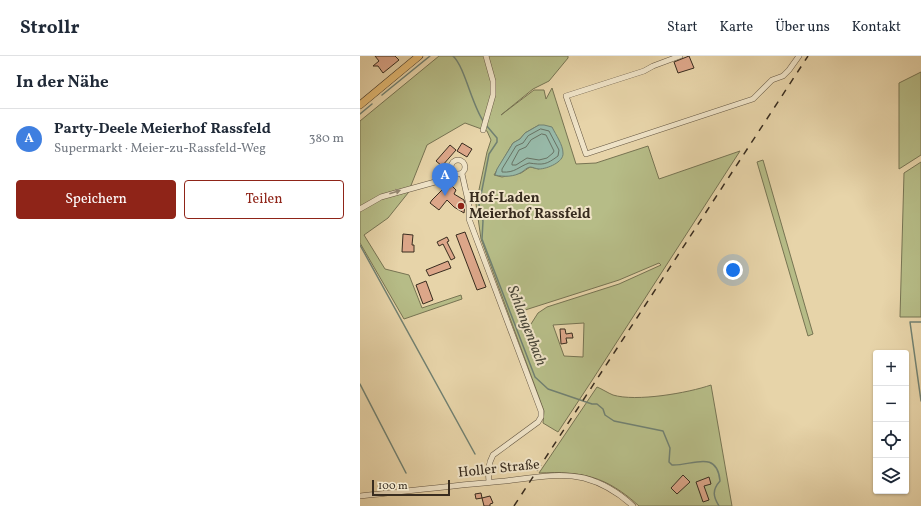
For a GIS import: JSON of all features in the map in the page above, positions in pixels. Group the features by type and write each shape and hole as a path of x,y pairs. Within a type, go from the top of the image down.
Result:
{"main road":[{"path":"360,105 419,56"}],"street":[{"path":"483,130 493,95 493,81 486,56"},
{"path":"680,56 670,58 644,71 566,96 586,154 753,99 772,80 783,76 799,56"},
{"path":"455,174 452,172 450,167 452,162 456,159 461,160 465,163 466,167 462,174 469,205 469,219 541,411 541,417 538,422 493,455 488,466 489,482"},
{"path":"360,209 381,197 453,177 455,174 462,174"},
{"name":"Holler Straße","path":"360,496 549,476 582,478 607,487 622,496 633,506"}],"green space":[{"path":"439,56 568,56 568,58 549,81 533,89 501,115 534,90 544,90 546,99 552,88 576,164 596,163 648,146 659,179 740,151 558,432 543,423 544,411 481,239 476,204 491,140 487,131 465,123 427,145 408,193 388,218 364,235 385,269 409,275 422,308 461,295 462,299 404,319 360,243 360,121","holes":["539,125 539,169 530,167 521,173 502,177 494,175 513,143 520,139 525,133","659,263 661,265 619,284 547,307 538,313 531,324 527,324 522,311 619,280","584,323 583,357 564,356 553,325"]},
{"path":"921,72 921,155 899,169 899,83"},
{"path":"763,160 813,334 808,336 757,162"},
{"path":"921,162 921,317 900,317 904,173"},
{"path":"711,385 732,506 639,506 616,488 593,478 568,473 539,473 597,387 613,395 635,398 676,394"}],"water":[{"path":"539,125 552,127 562,147 563,156 561,159 546,168 539,169 530,167 519,174 512,176 495,175 513,143 520,139 525,133"}],"building":[{"path":"375,56 395,56 399,60 383,73 378,66 373,66 379,61"},
{"path":"689,56 694,68 678,73 674,62"},
{"path":"462,143 472,149 467,157 457,151"},
{"path":"450,145 456,150 442,166 436,161"},
{"path":"449,183 456,190 454,194 464,200 464,213 454,207 447,200 439,210 430,203"},
{"path":"465,232 486,287 477,290 456,235"},
{"path":"403,234 413,235 412,245 414,245 414,252 402,252"},
{"path":"447,237 449,241 447,242 455,258 451,260 443,244 439,246 437,242"},
{"path":"448,261 451,268 429,276 426,270"},
{"path":"426,281 433,300 423,304 416,285"},
{"path":"560,329 565,329 566,334 572,333 573,338 566,338 567,343 561,344"},
{"path":"683,475 690,482 677,494 671,488"},
{"path":"709,477 711,484 704,486 709,500 703,502 696,482"},
{"path":"481,493 482,498 476,499 475,494"},
{"path":"490,496 493,503 490,504 490,506 484,506 482,498"}],"waterway":[{"path":"382,95 430,56"},
{"name":"Schlangenbach","path":"453,56 461,69 484,122"},
{"path":"360,114 372,104"},
{"name":"Schlangenbach","path":"486,125 497,138 497,142 489,154 479,205 483,221 482,239 535,377 548,389 592,404 597,404 603,409 605,415 614,421 663,431 670,448 669,462 672,465 702,461 709,462 714,465 718,471 720,481 714,493 719,506"},
{"path":"360,245 475,454"},
{"path":"921,322 910,322 921,401"},
{"path":"360,384 406,473"}],"railway":[{"path":"514,506 808,56"}],"place":[{"name":"Party-Deele Meierhof Rassfeld","path":"445,196"},
{"name":"Hof-Laden Meierhof Rassfeld","path":"461,206"}]}
